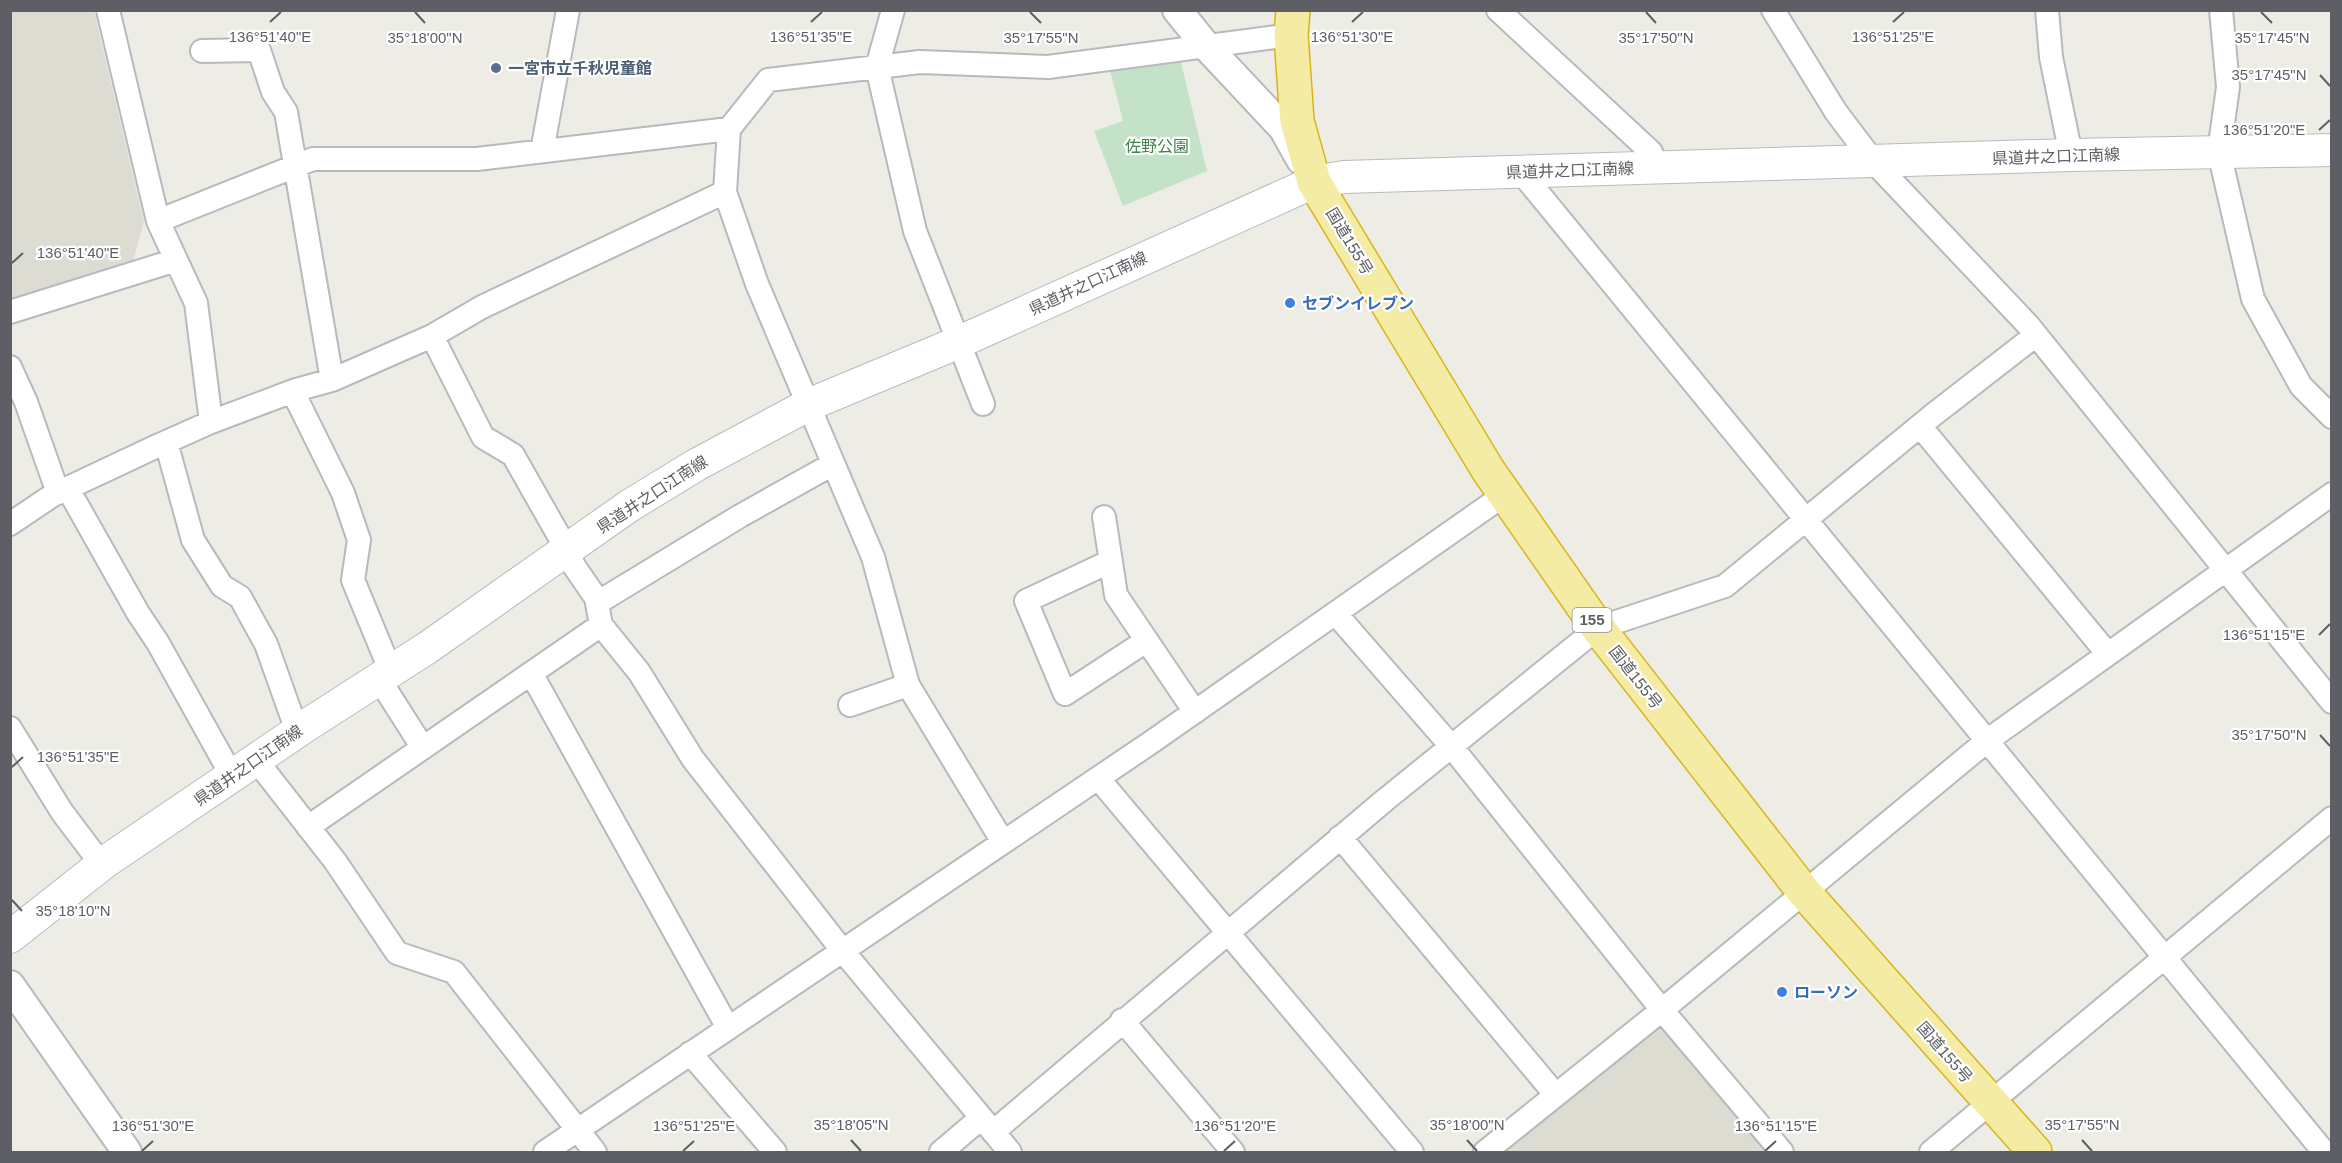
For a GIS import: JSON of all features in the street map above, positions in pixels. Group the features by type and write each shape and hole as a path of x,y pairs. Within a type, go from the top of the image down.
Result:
{"highway":[{"name":"国道155号","path":"1292,23 1297,121 1314,182 1504,495 1598,628 1804,892 2035,1152"}],"main road":[{"name":"県道井之口江南線","path":"10,937 102,865 297,731 385,675 629,506 696,465 808,405 957,343 1314,182 1344,177 2071,155 2331,150"}],"street":[{"path":"108,10 158,221 196,303 211,422"},
{"path":"542,151 568,10"},
{"path":"893,10 877,67 915,231 957,343 983,404"},
{"path":"1177,10 1207,47 1283,128 1314,182"},
{"path":"1498,10 1651,152 1657,168"},
{"path":"1773,10 1836,112 1873,161 2036,335 2331,702"},
{"path":"2047,10 2051,57 2071,155"},
{"path":"2221,10 2228,87 2219,152 2253,298 2301,386 2331,417"},
{"path":"1003,842 908,685 873,557 757,284 725,192 729,129 768,80 920,62 1048,67 1207,47 1292,23"},
{"path":"202,51 259,50 273,92 286,112 332,380"},
{"path":"158,221 313,159 477,159 729,129"},
{"path":"1521,172 2324,1152"},
{"path":"10,524 63,491 166,442 211,422 332,380 432,336 482,307 725,192"},
{"path":"10,312 176,260"},
{"path":"941,1152 987,1125 1122,1020 1450,746 1598,628 1725,586 1920,426 2036,335"},
{"path":"432,336 483,437 513,455 574,566 596,598 599,614 639,672 693,759 842,950 1010,1152"},
{"path":"10,367 63,491 138,613 244,768 308,827 335,861 397,953 454,972 595,1152"},
{"path":"293,392 343,493 359,540 353,580 385,675 423,748"},
{"path":"1920,426 2108,653"},
{"path":"166,442 193,540 222,586 240,597 266,644 297,731"},
{"path":"308,827 531,673 599,614 740,516 833,464"},
{"path":"1485,1152 1662,1010 1988,740 2331,494"},
{"path":"544,1152 1098,778 1504,495"},
{"path":"1104,517 1116,595 1194,712"},
{"path":"1111,561 1026,601 1065,694 1146,641"},
{"path":"1336,614 1450,746 1662,1010 1782,1152"},
{"path":"531,673 728,1028"},
{"path":"850,705 908,685"},
{"path":"10,728 62,812 102,865"},
{"path":"1098,778 1412,1152"},
{"path":"1931,1152 2331,818"},
{"path":"1340,837 1555,1094"},
{"path":"10,986 127,1152"},
{"path":"1122,1020 1233,1152"},
{"path":"690,1053 775,1152"}],"shaded area":[{"path":"11,11 94,11 144,222 132,264 11,302"},
{"path":"1664,1018 1774,1152 1500,1152"}],"green space":[{"name":"佐野公園","path":"1180,58 1207,171 1123,206 1094,131 1123,121 1108,63"}],"place":[{"name":"一宮市立千秋児童館","path":"496,68"},
{"name":"セブンイレブン","path":"1290,303"},
{"name":"ローソン","path":"1782,992"}]}
